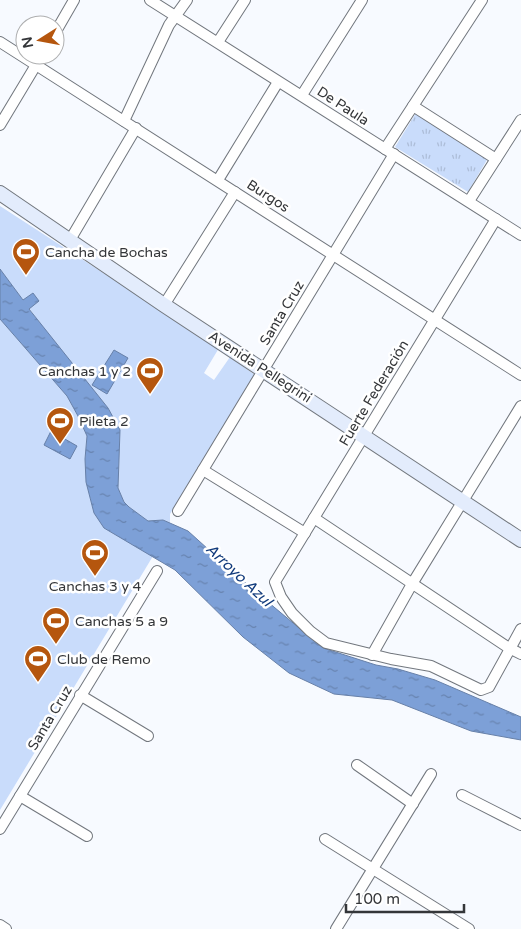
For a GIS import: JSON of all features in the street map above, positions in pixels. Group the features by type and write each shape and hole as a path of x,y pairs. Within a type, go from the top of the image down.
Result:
{"main road":[{"name":"Avenida Pellegrini","path":"0,193 164,305 521,540"}],"street":[{"path":"65,16 74,0"},
{"name":"De Paula","path":"150,0 521,234"},
{"path":"124,121 170,25 187,0"},
{"path":"218,42 245,0"},
{"path":"302,95 362,0"},
{"name":"Santa Cruz","path":"178,511 334,254 413,106 482,0"},
{"name":"Burgos","path":"0,42 15,51"},
{"path":"0,125 37,65"},
{"name":"Burgos","path":"37,65 521,375"},
{"path":"218,180 278,82"},
{"path":"413,106 496,159"},
{"path":"469,201 521,120"},
{"path":"70,240 136,128"},
{"path":"164,305 235,192"},
{"name":"Fuerte Federación","path":"372,655 326,643 318,639 280,597 275,582 496,219"},
{"path":"521,406 412,584 372,655 431,666 480,690 489,687 509,648 521,630"},
{"path":"203,470 305,533"},
{"path":"314,518 509,648 521,654"},
{"name":"Santa Cruz","path":"0,829 80,695 157,572"},
{"path":"80,695 148,736"},
{"path":"357,765 413,804"},
{"path":"336,929 374,870 431,774"},
{"path":"462,795 521,825"},
{"path":"20,796 87,836"},
{"path":"325,839 469,929"},
{"path":"0,925 6,929"}],"green space":[{"path":"416,113 488,158 468,192 395,147"},
{"path":"0,206 219,348 204,373 214,380 230,357 255,375 170,514 170,523 163,520 148,521 124,502 118,488 120,430 108,408 49,335 0,269"},
{"name":"Club de Remo","path":"0,319 67,396 78,416 87,436 85,459 105,528 153,556 0,810"}],"water":[{"path":"0,269 23,300 33,293 39,301 29,309 108,408 120,430 118,488 124,502 129,507 148,521 163,520 188,531 250,587 323,648 376,665 398,669 435,680 521,717 521,740 471,731 392,700 334,694 289,673 243,637 175,570 104,528 94,513 86,482 87,436 78,416 67,396 0,319"},
{"path":"114,350 128,358 107,394 92,385"},
{"name":"Pileta 2","path":"51,431 77,446 70,459 44,445"}],"place":[{"name":"Cancha de Bochas","path":"26,276"},
{"name":"Canchas 1 y 2","path":"150,395"},
{"name":"Pileta 2","path":"60,445"},
{"name":"Canchas 3 y 4","path":"95,577"},
{"name":"Canchas 5 a 9","path":"56,645"},
{"name":"Club de Remo","path":"38,683"}],"water label":[{"name":"Arroyo Azul","path":"239,575"}]}
